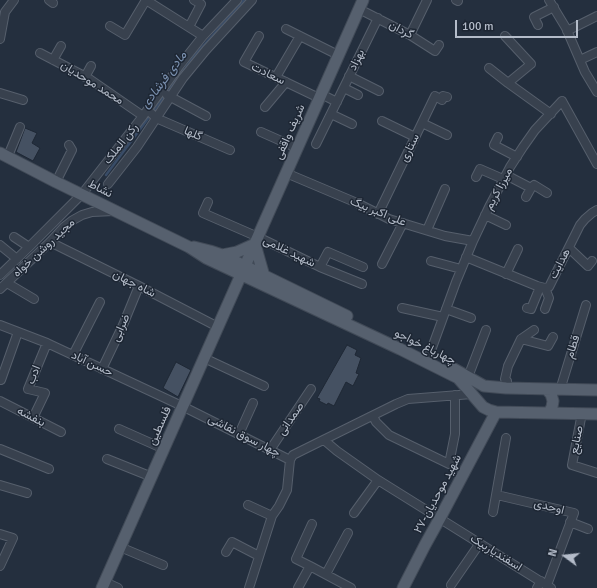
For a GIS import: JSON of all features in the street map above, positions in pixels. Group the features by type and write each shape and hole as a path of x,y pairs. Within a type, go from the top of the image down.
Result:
{"main road":[{"name":"شریف واقفی","path":"243,271 361,4"},
{"name":"نشاط","path":"4,154 56,182 189,246 206,258 243,271"},
{"path":"222,255 237,252 256,240 258,255 264,276"},
{"name":"نشاط","path":"189,246 222,255 243,271"},
{"name":"چهارباغ خواجو","path":"243,271 264,276 438,360 484,386 560,390 597,390"},
{"name":"چهارباغ خواجو","path":"243,271 458,378 483,407 496,412 597,414"},
{"name":"فلسطین","path":"104,585 243,271"},
{"path":"474,396 480,387 484,386"},
{"path":"546,389 551,394 553,401 549,413"},
{"name":"۲۷-شهید موحدیان","path":"403,588 496,412"}],"street":[{"path":"0,39 5,12 14,0"},
{"path":"110,26 125,35 146,0 203,36"},
{"path":"189,27 201,4 194,0"},
{"name":"رکن الملک","path":"82,194 203,36 237,0"},
{"name":"رکن الملک","path":"108,184 137,147 183,78 206,50 252,0"},
{"path":"410,35 427,0"},
{"name":"گردان","path":"361,4 378,18 410,35 435,51 439,45"},
{"path":"538,25 534,17 552,4 567,31 585,72 597,92"},
{"path":"567,31 597,16"},
{"name":"بهزاد","path":"316,144 378,18"},
{"path":"286,29 338,55"},
{"name":"سعادت","path":"259,36 244,62 276,78 320,96"},
{"path":"276,78 300,36"},
{"path":"505,36 531,64 508,84"},
{"path":"53,60 61,46"},
{"path":"580,60 597,52"},
{"name":"محمد موحدیان","path":"40,53 85,76 145,113 156,118"},
{"path":"184,60 191,68"},
{"path":"85,76 91,66"},
{"path":"489,68 508,84 550,114"},
{"path":"349,76 379,91"},
{"path":"265,107 286,82"},
{"path":"344,88 358,95"},
{"path":"161,92 206,116"},
{"path":"0,93 23,100"},
{"path":"320,96 337,102"},
{"name":"ستاری","path":"378,214 435,96 442,100 443,96 447,97"},
{"name":"میرزا کریم","path":"429,356 466,257 485,215 505,177 535,130 562,101 597,164"},
{"path":"331,114 352,124"},
{"name":"گلها","path":"156,118 230,150"},
{"path":"382,121 415,138"},
{"path":"422,123 447,134"},
{"path":"4,154 20,127"},
{"path":"261,132 298,148"},
{"path":"498,137 494,145 517,157"},
{"path":"56,182 72,150 69,145"},
{"path":"476,177 480,169 532,188"},
{"name":"علی اکبر بیگ","path":"286,173 389,219 445,236 473,241"},
{"path":"526,198 534,185 547,193"},
{"path":"428,230 445,189"},
{"name":"مجید روشن خواه","path":"0,275 82,194"},
{"name":"شهید غلامی","path":"208,202 202,213 256,240 362,284"},
{"name":"هدایت","path":"466,257 542,288 549,287 569,243 580,225 585,218 597,210"},
{"name":"مجید روشن خواه","path":"0,290 73,220 82,215 101,211 115,211"},
{"path":"485,215 506,224"},
{"path":"382,264 403,223"},
{"path":"14,237 29,247"},
{"name":"شاه جهان","path":"50,242 218,327"},
{"path":"569,243 588,266 592,261"},
{"path":"0,245 17,258"},
{"path":"506,274 518,249"},
{"name":"شهید غلامی","path":"320,267 328,252 363,267"},
{"path":"431,261 462,269"},
{"path":"243,271 242,278 205,358 264,386"},
{"path":"7,283 34,299"},
{"name":"ضرابی","path":"102,369 123,325 139,286"},
{"path":"527,308 531,309 542,288 549,298 546,308"},
{"path":"73,355 100,302"},
{"name":"قطام","path":"560,390 586,305"},
{"path":"402,308 470,318"},
{"name":"حسن آباد","path":"0,325 47,343 184,407"},
{"path":"468,377 486,330"},
{"path":"506,388 507,381 505,379 521,339 534,330"},
{"path":"1,380 18,332"},
{"path":"521,339 548,346 553,337"},
{"name":"ادب","path":"33,418 45,394 28,389 47,343"},
{"name":"صمدانی","path":"270,450 311,389"},
{"path":"373,416 376,422 389,435 449,464 455,434 455,395"},
{"name":"چهار سوق نقاشی","path":"184,407 290,460 293,455 408,399 455,395 474,396"},
{"name":"بنفشه","path":"0,401 61,432"},
{"path":"238,434 253,403"},
{"path":"163,565 121,547 184,407"},
{"name":"صنایع","path":"582,413 572,465 597,473"},
{"path":"119,429 164,449"},
{"path":"493,512 506,438"},
{"path":"324,440 378,480 440,518"},
{"path":"0,450 50,469"},
{"path":"107,458 152,477"},
{"path":"249,588 272,516 287,490 290,460"},
{"path":"354,513 378,480"},
{"path":"0,485 27,493"},
{"name":"اوحدی","path":"497,495 574,513 544,586"},
{"path":"248,505 272,516"},
{"name":"اسفندیاربیک","path":"440,518 544,586"},
{"path":"570,522 588,529"},
{"path":"312,524 296,559 351,588"},
{"path":"326,574 348,533"},
{"path":"0,534 13,538 0,566"},
{"path":"226,552 232,542 259,556"},
{"path":"451,585 480,543"},
{"path":"298,588 310,566"},
{"path":"104,585 118,588"}],"building":[{"path":"25,128 37,133 32,143 40,148 33,161 16,152"},
{"path":"347,345 357,350 355,355 361,358 356,373 359,374 353,386 346,382 334,406 328,403 327,405 319,401 320,399 317,398"},
{"path":"176,362 191,370 178,397 163,388"}],"waterway":[{"name":"مادی فرشادی","path":"106,175 196,54 244,0"}]}
